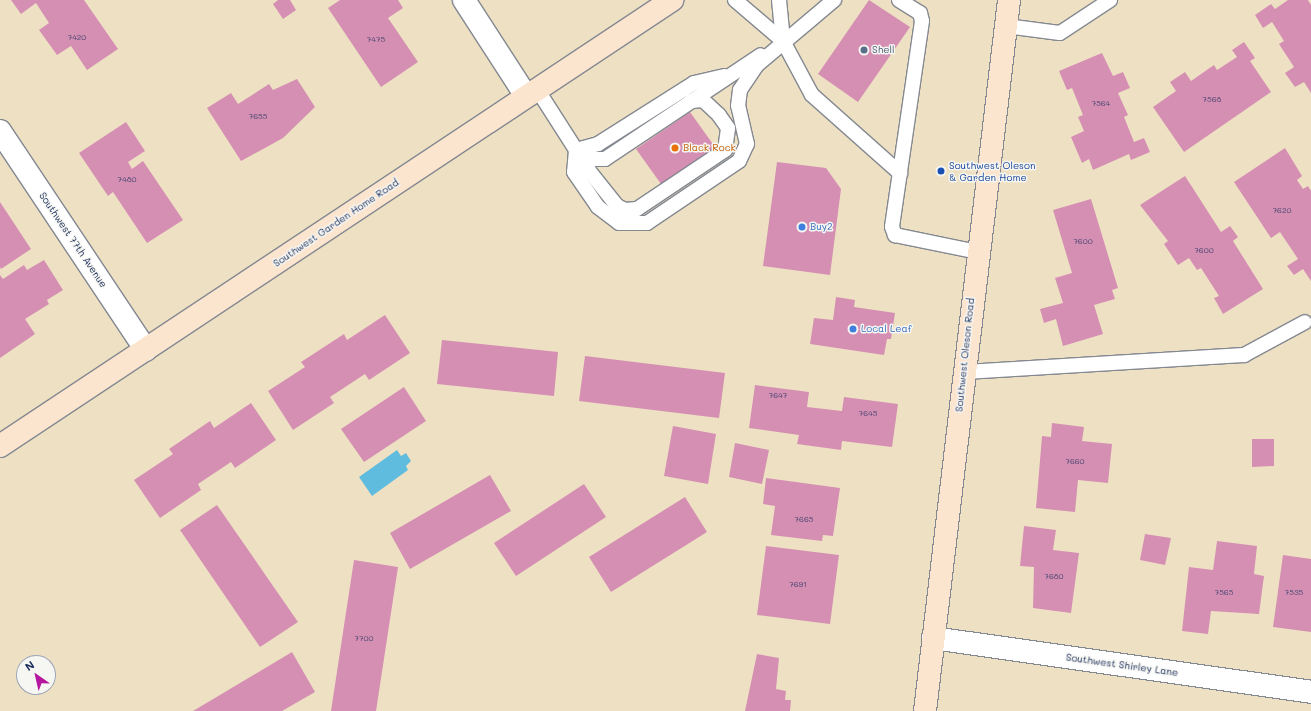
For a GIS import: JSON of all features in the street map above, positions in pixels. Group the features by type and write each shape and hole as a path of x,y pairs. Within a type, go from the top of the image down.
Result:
{"main road":[{"name":"Southwest Garden Home Road","path":"0,446 672,0"},
{"name":"Southwest Oleson Road","path":"925,711 978,252 1009,0"}],"street":[{"path":"464,0 531,93"},
{"name":"Southwest 77th Avenue","path":"0,131 146,350"},
{"name":"Southwest Shirley Lane","path":"933,638 1311,692"}],"lane":[{"path":"735,0 783,41 812,95 900,173"},
{"path":"778,0 783,41"},
{"path":"576,150 574,172 598,208 619,223 646,222 739,161 747,144 738,106 740,90 757,65 783,41 834,0"},
{"path":"898,0 920,13 922,22 892,227 895,235 978,252"},
{"path":"1086,16 1088,0"},
{"path":"1006,26 1060,33 1110,0"},
{"path":"576,150 605,159 783,41"},
{"path":"576,150 598,144 694,83 731,75"},
{"path":"531,93 576,150 617,206 625,210 637,209 725,150 729,139 728,128 719,115 703,100 691,102"},
{"path":"964,372 1244,355 1305,322"}],"water":[{"path":"397,450 401,456 406,453 411,461 406,466 408,470 372,496 359,477"}],"building":[{"path":"11,0 84,0 118,49 87,70 71,46 57,55 39,30 49,23 36,3 21,14"},
{"path":"278,0 290,0 296,10 283,19 273,4"},
{"path":"340,0 398,0 403,8 388,18 418,62 381,87 328,8"},
{"name":"Shell","path":"869,0 910,27 858,102 818,74"},
{"path":"1288,0 1308,0 1311,5 1311,93 1304,82 1295,87 1285,73 1294,67 1279,44 1284,41 1272,22 1263,28 1255,15 1271,4 1275,9"},
{"path":"1244,42 1255,58 1250,61 1271,92 1184,152 1153,107 1176,91 1170,82 1185,72 1191,81 1214,65 1217,70 1237,57 1232,50"},
{"path":"1102,53 1113,76 1123,72 1130,88 1118,93 1128,115 1124,117 1134,142 1144,138 1150,152 1131,160 1129,154 1093,170 1089,159 1082,163 1071,137 1084,131 1078,117 1083,115 1072,88 1067,90 1059,71"},
{"path":"297,79 315,107 283,138 241,161 207,108 231,93 238,104 269,84 273,90"},
{"name":"Black Rock","path":"690,112 715,147 661,184 636,149"},
{"path":"126,122 145,151 128,162 132,169 143,161 183,220 147,243 113,192 108,196 79,153"},
{"path":"1285,148 1302,176 1297,180 1303,189 1308,186 1311,191 1311,281 1303,269 1294,275 1287,266 1298,259 1280,232 1271,238 1234,182"},
{"name":"Buy2","path":"777,162 826,168 841,189 830,275 763,266"},
{"path":"1185,176 1221,232 1230,226 1238,237 1233,241 1263,289 1223,314 1214,298 1219,296 1201,268 1197,270 1189,258 1178,265 1164,244 1168,241 1140,205"},
{"path":"1091,199 1118,288 1112,290 1115,299 1094,305 1103,334 1063,346 1056,319 1044,323 1040,309 1063,303 1055,278 1072,273 1053,210"},
{"path":"0,202 31,249 1,269 0,267"},
{"path":"44,260 63,290 47,300 49,304 25,319 35,334 0,358 0,275 3,279 24,265 27,270"},
{"name":"Local Leaf","path":"836,297 855,300 854,307 895,313 891,339 887,339 884,355 810,344 814,318 833,320"},
{"path":"385,315 410,353 369,380 365,374 330,397 334,403 293,430 268,391 305,367 301,362 344,334 347,340"},
{"path":"442,340 558,352 554,396 437,384"},
{"path":"585,356 725,373 719,418 579,401"},
{"path":"755,385 809,392 807,407 842,411 844,397 898,404 892,447 842,441 841,450 797,444 799,435 749,428"},
{"path":"404,387 426,421 364,462 341,429"},
{"path":"251,403 276,440 235,468 231,462 198,484 201,490 160,518 134,480 173,454 169,449 210,421 214,428"},
{"path":"1052,423 1084,427 1082,441 1112,444 1108,483 1078,480 1075,512 1036,508 1042,436 1051,437"},
{"path":"673,426 716,434 708,484 664,476"},
{"path":"1252,439 1274,439 1274,466 1252,467"},
{"path":"735,443 769,450 762,484 729,477"},
{"path":"490,475 511,511 410,569 390,533"},
{"path":"766,478 840,488 833,536 823,535 822,541 771,535 775,506 763,504"},
{"path":"584,484 606,517 516,576 494,543"},
{"path":"685,497 707,532 611,592 589,557"},
{"path":"217,505 298,622 260,647 180,530"},
{"path":"1024,526 1056,530 1053,550 1079,553 1071,613 1033,608 1034,567 1020,566"},
{"path":"1145,534 1171,538 1165,565 1140,560"},
{"path":"1217,541 1257,546 1254,574 1264,576 1259,614 1211,611 1208,634 1182,631 1189,567 1213,570"},
{"path":"766,546 839,555 830,624 757,615"},
{"path":"1283,555 1311,559 1311,632 1273,627"},
{"path":"354,560 398,567 376,711 331,711"},
{"path":"292,652 315,692 282,711 193,711"},
{"path":"757,654 779,658 776,689 786,691 785,700 791,700 790,711 745,711"}],"place":[{"name":"Shell","path":"864,50"},
{"name":"Black Rock","path":"675,148"},
{"name":"Southwest Oleson & Garden Home","path":"941,171"},
{"name":"Buy2","path":"802,227"},
{"name":"Local Leaf","path":"853,329"}]}
